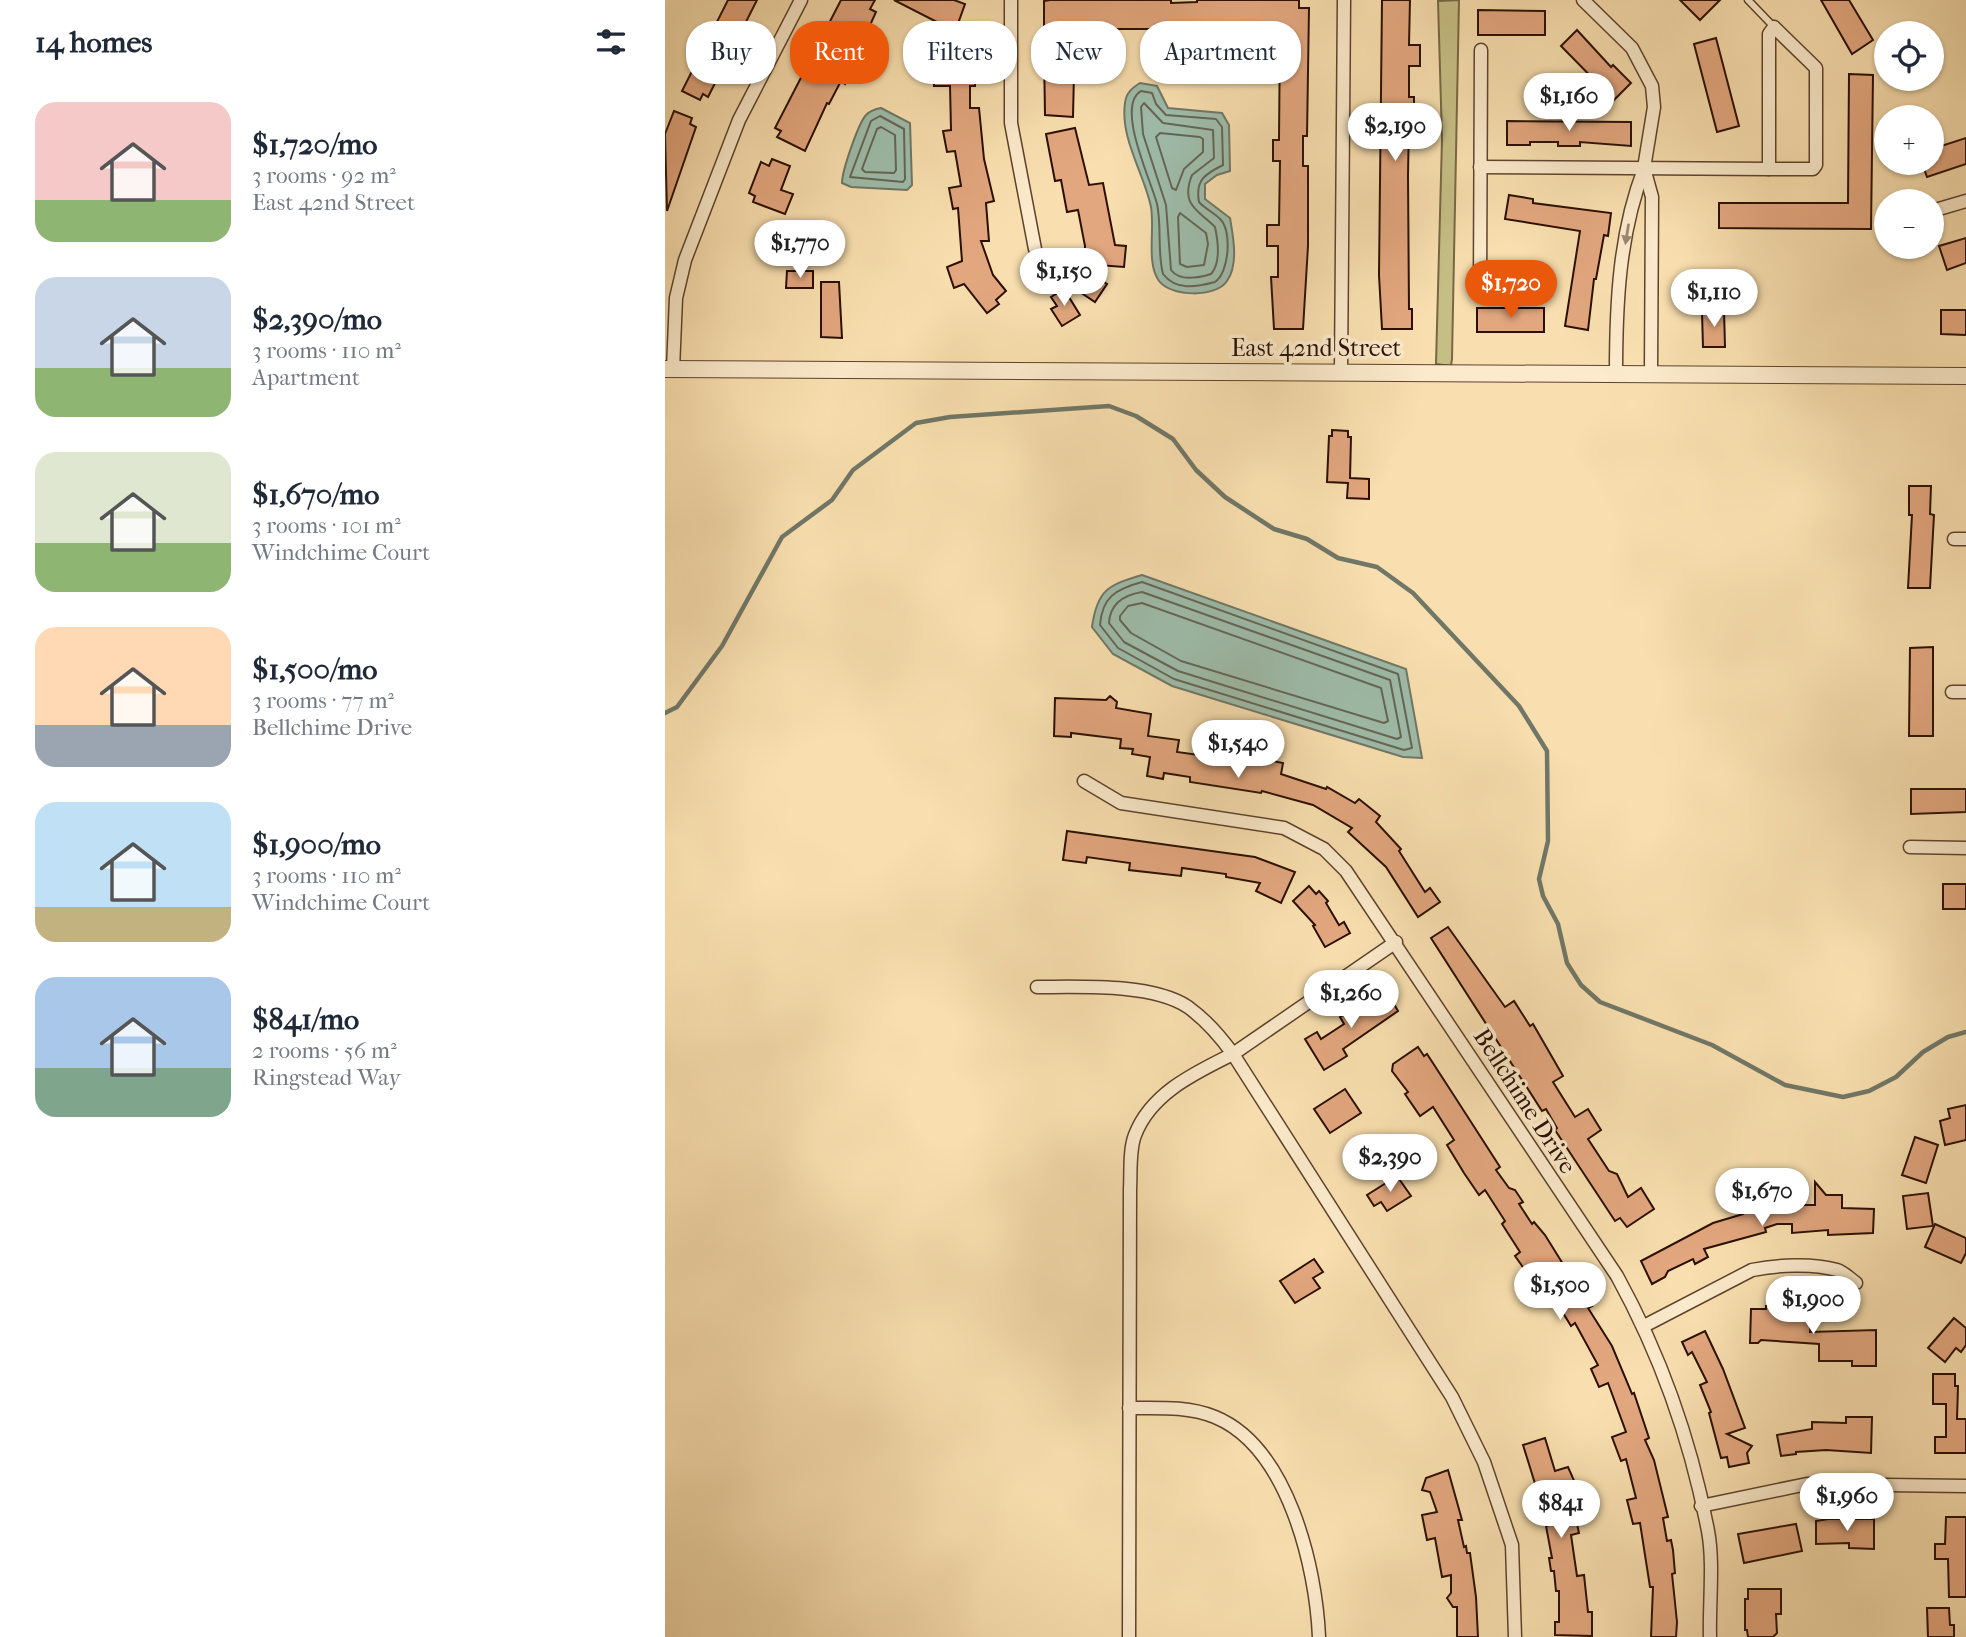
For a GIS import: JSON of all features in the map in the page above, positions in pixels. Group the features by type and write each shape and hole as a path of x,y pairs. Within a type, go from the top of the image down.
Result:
{"street":[{"path":"669,369 676,298 685,260 739,120 801,0"},
{"path":"1011,0 1012,133 1035,249"},
{"path":"1341,370 1344,0"},
{"path":"1583,0 1632,48 1650,79 1654,102 1644,168 1632,201 1616,299 1616,373"},
{"path":"1481,167 1769,169 1813,169 1816,165 1816,68 1775,27 1769,34 1769,169"},
{"path":"1480,289 1481,50"},
{"path":"1644,168 1652,197 1651,372"},
{"path":"1944,207 1966,201"},
{"name":"East 42nd Street","path":"669,369 1341,370 1966,376"},
{"name":"Bellchime Drive","path":"1084,781 1121,803 1284,828 1324,849 1346,871 1617,1276 1644,1326 1678,1410 1708,1533 1710,1637"},
{"path":"1910,848 1966,848"},
{"path":"1129,1637 1130,1189 1134,1137 1152,1105 1191,1075 1233,1054 1396,942"},
{"path":"1037,988 1106,986 1154,995 1185,1005 1216,1030 1452,1397 1484,1462 1512,1545 1515,1637"},
{"path":"1644,1326 1752,1270 1771,1266 1840,1271 1856,1283"},
{"path":"1129,1408 1166,1408 1203,1413 1229,1425 1250,1442 1285,1493 1301,1530 1314,1584 1319,1637"},
{"path":"1701,1506 1807,1484 1966,1486"}],"lane":[{"path":"1748,0 1775,27"}],"shaded area":[{"path":"1459,0 1451,366 1436,364 1442,139 1438,1"}],"water":[{"path":"1140,83 1157,86 1168,108 1222,113 1229,125 1230,171 1217,175 1205,184 1205,199 1230,218 1234,241 1233,267 1221,287 1204,293 1183,293 1165,286 1155,274 1151,207 1129,143 1124,116 1127,96"},
{"path":"881,108 910,123 912,185 907,190 851,187 842,183 847,159 863,120 869,112"},
{"path":"1142,575 1406,669 1422,758 1403,757 1172,686 1113,654 1092,627 1097,605 1106,591 1113,586"}],"building":[{"path":"728,0 757,0 746,21 717,21"},
{"path":"841,0 875,0 870,9 876,12 872,21 830,21"},
{"path":"894,0 954,0 965,4 959,21 935,21"},
{"path":"1171,0 1171,3 1197,0 1299,0 1299,8 1309,8 1307,136 1303,136 1303,166 1308,166 1308,246 1303,329 1274,329 1271,277 1278,277 1278,246 1267,246 1267,225 1279,225 1280,161 1273,161 1273,140 1279,140 1280,84 1301,84 1301,21 1140,21 1140,29 1126,29 1126,21 1044,21 1044,1"},
{"path":"1382,0 1410,0 1409,45 1420,45 1420,66 1409,66 1409,97 1414,97 1414,119 1409,119 1408,176 1409,309 1412,309 1412,329 1382,329 1379,275"},
{"path":"1680,0 1720,0 1700,20"},
{"path":"1821,0 1849,0 1873,40 1852,54"},
{"path":"1478,10 1545,11 1545,35 1478,35"},
{"path":"1577,30 1611,67 1613,65 1631,83 1614,100 1561,46"},
{"path":"1716,38 1739,126 1717,132 1694,44"},
{"path":"1849,74 1873,75 1871,229 1719,228 1719,203 1848,203"},
{"path":"686,83 715,84 708,97 703,94 700,100 682,91"},
{"path":"798,84 839,84 829,104 827,103 805,151 777,137 781,131 775,128"},
{"path":"975,84 970,86 970,108 979,108 984,159 994,201 986,203 989,241 981,241 993,275 1006,291 996,300 999,304 987,313 964,284 954,288 947,267 962,261 958,208 953,209 949,188 961,186 955,151 947,152 943,131 951,130 950,86 934,86"},
{"path":"1044,84 1074,84 1073,117 1045,115"},
{"path":"674,111 692,118 690,124 696,127 667,211 665,134"},
{"path":"1507,121 1631,122 1631,146 1580,142 1580,146 1558,146 1558,142 1507,145"},
{"path":"1075,128 1089,185 1103,183 1115,245 1126,246 1124,267 1084,264 1085,246 1078,210 1067,212 1061,180 1055,181 1046,134"},
{"path":"1966,138 1966,164 1944,171 1944,145"},
{"path":"772,159 790,166 781,190 793,194 785,214 753,202 755,196 749,193 761,162 769,166"},
{"path":"1509,195 1533,199 1533,203 1611,213 1608,236 1604,235 1594,279 1588,330 1565,326 1580,231 1505,219"},
{"path":"1966,238 1966,263 1947,270 1943,259 1944,245"},
{"path":"1083,268 1107,284 1095,302 1071,286"},
{"path":"787,271 813,271 813,288 786,288"},
{"path":"821,282 839,282 842,338 821,337"},
{"path":"1064,289 1080,315 1062,326 1051,309 1057,306 1051,297"},
{"path":"1477,308 1544,308 1544,332 1477,332"},
{"path":"1941,310 1966,310 1966,335 1941,334"},
{"path":"1724,311 1725,347 1703,347 1702,312"},
{"path":"1332,430 1348,431 1348,437 1351,437 1350,478 1369,479 1369,499 1347,498 1348,483 1327,482 1329,436 1332,436"},
{"path":"1909,486 1931,486 1930,514 1934,515 1930,588 1908,588 1912,515 1909,515"},
{"path":"1933,647 1933,736 1909,736 1910,648"},
{"path":"1110,696 1117,702 1116,708 1151,714 1148,736 1179,740 1177,752 1256,763 1257,758 1283,763 1281,774 1326,789 1327,787 1355,803 1359,799 1380,816 1376,822 1401,849 1399,851 1425,892 1430,888 1440,902 1418,917 1386,867 1348,832 1352,828 1313,805 1262,791 1261,793 1190,782 1190,777 1164,773 1163,779 1147,776 1150,757 1132,754 1133,749 1120,748 1121,739 1071,733 1071,737 1054,736 1055,698 1106,700"},
{"path":"1911,789 1966,789 1966,812 1911,814"},
{"path":"1067,831 1255,857 1295,872 1281,903 1256,891 1260,883 1226,877 1226,874 1182,868 1181,876 1129,870 1130,863 1087,857 1086,863 1063,860"},
{"path":"1943,884 1966,884 1966,909 1943,909"},
{"path":"1309,886 1316,894 1319,891 1328,901 1326,903 1339,925 1344,922 1350,933 1325,947 1313,926 1315,925 1293,901"},
{"path":"1448,927 1505,1007 1514,1001 1530,1026 1533,1024 1563,1076 1553,1082 1575,1117 1588,1109 1601,1130 1588,1139 1609,1171 1617,1174 1628,1197 1641,1188 1654,1209 1627,1227 1620,1218 1615,1221 1555,1130 1557,1128 1546,1109 1542,1111 1431,938"},
{"path":"1388,994 1398,1011 1343,1049 1347,1056 1324,1070 1305,1039 1317,1032 1321,1039 1344,1024 1340,1017 1376,996 1378,1000"},
{"path":"1418,1047 1424,1056 1427,1054 1500,1167 1496,1170 1523,1202 1519,1204 1532,1224 1534,1222 1545,1235 1568,1272 1570,1270 1592,1306 1588,1308 1612,1346 1632,1394 1634,1393 1649,1438 1645,1440 1654,1460 1668,1517 1663,1518 1667,1541 1671,1540 1673,1550 1676,1637 1651,1637 1653,1587 1650,1587 1640,1523 1633,1524 1627,1500 1636,1498 1626,1459 1621,1461 1612,1437 1626,1432 1608,1383 1599,1387 1591,1369 1598,1365 1575,1323 1571,1326 1560,1308 1567,1304 1543,1267 1530,1277 1515,1256 1520,1252 1502,1224 1505,1221 1485,1190 1479,1195 1464,1173 1447,1145 1454,1140 1433,1107 1420,1116 1405,1094 1408,1092 1392,1071 1393,1064"},
{"path":"1345,1089 1361,1113 1330,1133 1314,1109"},
{"path":"1966,1105 1966,1140 1945,1145 1940,1121 1950,1118 1948,1109"},
{"path":"1915,1137 1938,1145 1926,1183 1902,1175"},
{"path":"1397,1176 1411,1196 1387,1211 1381,1202 1374,1206 1367,1195"},
{"path":"1815,1182 1826,1195 1842,1195 1842,1208 1874,1209 1873,1233 1828,1235 1828,1230 1792,1233 1792,1224 1777,1224 1765,1228 1766,1232 1704,1249 1708,1257 1695,1264 1693,1259 1668,1271 1665,1277 1652,1284 1641,1261 1713,1223 1743,1214 1738,1201 1763,1193 1767,1205 1815,1205"},
{"path":"1928,1193 1933,1226 1907,1229 1903,1196"},
{"path":"1935,1224 1966,1238 1966,1253 1961,1263 1925,1247"},
{"path":"1314,1259 1323,1272 1313,1278 1320,1288 1295,1303 1280,1281"},
{"path":"1766,1306 1781,1306 1781,1311 1811,1312 1810,1332 1876,1330 1876,1366 1852,1366 1852,1361 1819,1361 1819,1344 1761,1340 1758,1343 1750,1343 1751,1309 1766,1309"},
{"path":"1954,1318 1966,1328 1966,1345 1961,1352 1956,1348 1945,1362 1928,1348"},
{"path":"1705,1331 1723,1369 1745,1428 1727,1434 1752,1446 1747,1453 1749,1463 1729,1467 1727,1457 1721,1458 1709,1413 1711,1412 1700,1385 1707,1382 1692,1352 1688,1355 1682,1342"},
{"path":"1933,1374 1955,1374 1955,1386 1958,1386 1957,1419 1966,1419 1966,1453 1935,1453 1935,1437 1946,1437 1946,1404 1933,1404"},
{"path":"1846,1417 1872,1417 1871,1453 1826,1450 1781,1456 1777,1435 1812,1429 1812,1422 1846,1423"},
{"path":"1545,1438 1555,1471 1568,1467 1576,1485 1570,1492 1579,1533 1571,1535 1577,1576 1584,1575 1588,1612 1592,1612 1592,1636 1555,1635 1555,1622 1559,1622 1559,1591 1556,1591 1554,1571 1551,1571 1549,1558 1552,1558 1546,1526 1549,1525 1540,1489 1537,1490 1523,1445"},
{"path":"1448,1470 1462,1520 1458,1520 1464,1547 1466,1546 1467,1553 1470,1553 1478,1637 1457,1637 1457,1607 1453,1607 1447,1598 1451,1593 1451,1575 1442,1577 1435,1538 1427,1540 1422,1515 1437,1512 1430,1492 1422,1490 1426,1478"},
{"path":"1946,1517 1966,1517 1966,1597 1949,1597 1948,1559 1935,1559 1935,1544 1945,1544"},
{"path":"1874,1519 1874,1549 1849,1548 1849,1543 1816,1544 1816,1521"},
{"path":"1796,1524 1802,1551 1744,1563 1738,1534"},
{"path":"1748,1589 1781,1589 1781,1614 1776,1614 1777,1633 1773,1637 1748,1637 1745,1630 1745,1599 1748,1599"},
{"path":"1927,1608 1949,1608 1954,1637 1928,1637"}],"waterway":[{"path":"665,713 677,707 722,646 782,537 832,500 853,470 916,423 950,417 1109,406 1136,416 1173,439 1196,470 1225,497 1274,529 1307,539 1338,558 1377,567 1413,593 1519,706 1547,751 1548,841 1539,879 1543,896 1558,924 1567,963 1581,985 1600,1002 1712,1045 1785,1085 1843,1097 1869,1091 1896,1077 1923,1052 1948,1037 1966,1032"}]}
